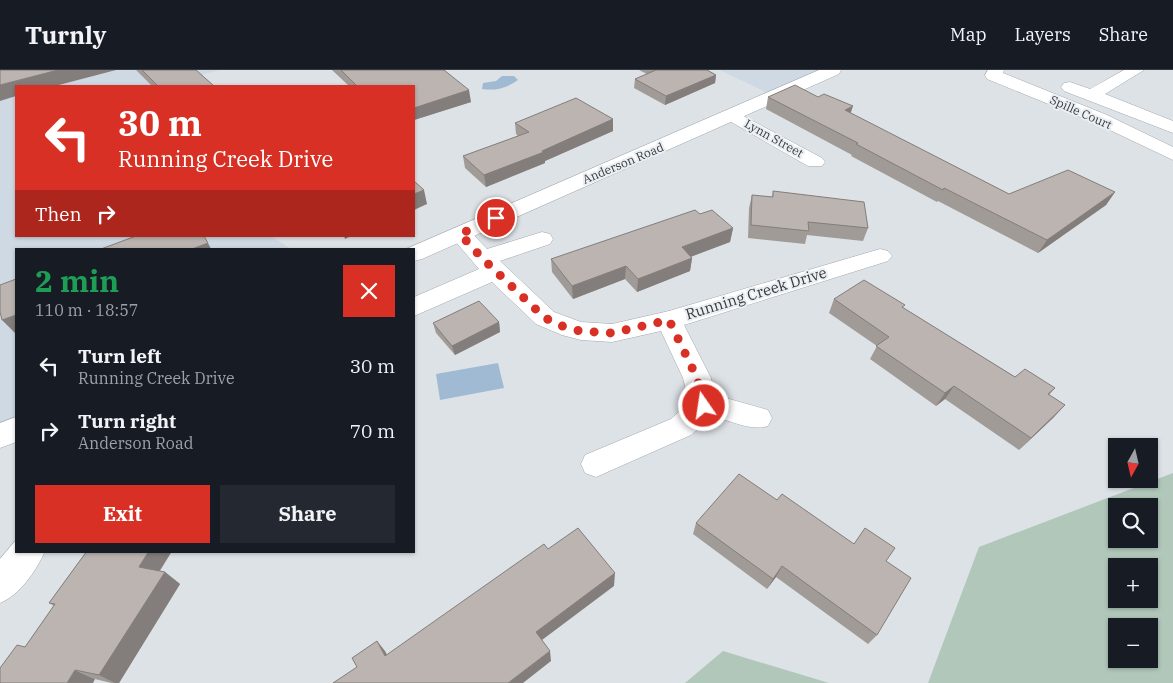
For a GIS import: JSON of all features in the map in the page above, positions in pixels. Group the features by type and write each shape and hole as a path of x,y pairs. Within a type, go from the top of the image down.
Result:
{"street":[{"name":"Anderson Road","path":"415,254 833,70"},
{"name":"Spille Court","path":"996,70 993,76 1101,119 1173,154"},
{"path":"1091,95 1136,70"},
{"path":"1055,81 1173,127"},
{"name":"Lynn Street","path":"732,115 816,162"},
{"name":"Running Creek Drive","path":"460,234 489,265 545,318 562,326 580,331 612,333 669,320 880,256"},
{"path":"415,306 489,265 542,239"},
{"path":"669,320 697,378 704,406"},
{"path":"704,406 724,407 758,418"},
{"path":"596,464 681,427 704,406"},
{"path":"0,436 15,429"},
{"path":"0,586 26,553"}],"shaded area":[{"path":"0,70 219,70 166,85 15,85 15,237 273,237 289,248 15,248 15,429 0,436"},
{"path":"720,70 833,70 774,96"}],"green space":[{"path":"1173,473 1173,683 928,683 979,547 1134,488 1158,488 1158,479"},
{"path":"723,651 829,683 685,683"}],"water":[{"path":"502,76 514,76 518,80 501,88 492,90 482,89 483,83 496,81"},
{"path":"498,363 504,388 440,400 436,374"}],"building":[{"path":"0,70 58,70 0,85"},
{"path":"142,70 196,70 213,85 157,85"},
{"path":"341,70 444,70 469,90 415,108 415,85 356,85"},
{"path":"656,70 707,70 716,75 666,96 635,79"},
{"path":"795,85 818,97 824,94 853,106 845,110 1009,194 1068,170 1115,192 1047,240 944,188 943,190 856,144 858,143 768,97"},
{"path":"576,98 613,119 542,151 544,152 484,175 463,156 529,132 515,123"},
{"path":"415,182 424,190 415,194"},
{"path":"773,191 864,202 868,228 808,222 809,231 751,225 752,195 773,197"},
{"path":"695,210 700,214 712,210 733,228 682,247 692,258 638,279 626,266 572,286 551,259"},
{"path":"133,237 205,237 208,243 195,248 104,248"},
{"path":"15,279 15,315 2,320 0,312 0,285"},
{"path":"864,280 905,305 902,307 1015,377 1025,369 1055,388 1048,394 1065,405 1031,438 954,386 945,393 876,346 889,337 834,299"},
{"path":"479,301 499,322 452,346 433,323"},
{"path":"739,474 777,500 782,494 854,544 865,528 895,548 886,561 911,578 877,635 782,566 773,579 696,523"},
{"path":"578,528 615,573 536,632 550,651 508,683 333,683 357,667 352,658 377,641 385,656 544,544 548,549"},
{"path":"86,553 148,553 139,567 165,572 99,675 75,670 67,683 0,683 0,668 17,645 25,647 55,604 49,603"}],"route":[{"path":"496,218 460,234 483,259 545,318 562,326 580,331 612,333 669,320 697,378 704,406"}]}
